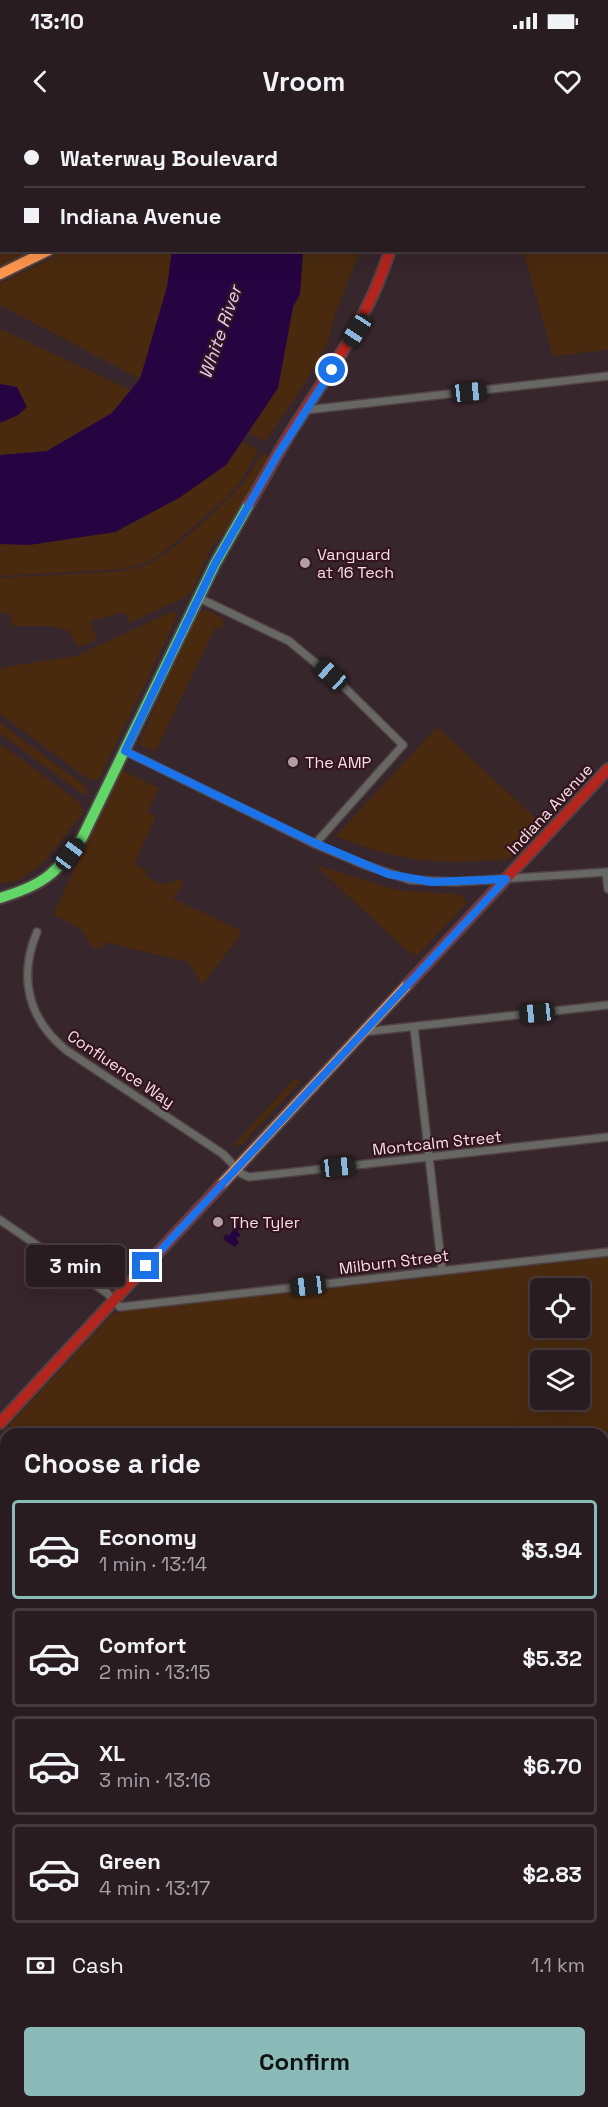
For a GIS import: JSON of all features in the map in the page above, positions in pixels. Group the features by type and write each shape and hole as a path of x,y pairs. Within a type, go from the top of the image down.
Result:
{"main road":[{"path":"0,274 27,263 46,252"},
{"path":"0,898 33,888 58,869 82,838 199,598 247,506 368,310 389,252"},
{"name":"Indiana Avenue","path":"0,1423 608,769"}],"street":[{"path":"306,410 608,376"},
{"path":"199,598 289,641 341,684 403,745 315,843"},
{"path":"125,751 315,843 362,864 410,880 456,882 607,872 608,889"},
{"name":"Confluence Way","path":"37,932 27,962 28,992 39,1020 47,1032 66,1050 223,1154 236,1169"},
{"path":"363,1032 608,1005"},
{"path":"414,1027 442,1270"},
{"name":"Montcalm Street","path":"236,1169 249,1177 608,1137"},
{"path":"0,1220 114,1300"},
{"name":"Milburn Street","path":"114,1300 120,1307 608,1252"}],"shaded area":[{"path":"0,252 33,252 0,266"},
{"path":"59,252 172,252 167,287 140,379 0,305 0,283"},
{"path":"303,252 360,252 335,314 328,342 302,388 265,441 249,433 278,388 293,307 300,294"},
{"path":"523,252 608,252 608,350 553,356"},
{"path":"0,329 131,390 112,413 46,451 0,455 0,423 18,415 17,387 0,384"},
{"path":"243,441 258,451 239,484 176,542 150,561 124,569 0,576 0,544 29,545 115,532 179,498 226,465"},
{"path":"264,452 269,458 230,526 212,546 192,590 185,597 129,623 125,612 90,621 97,640 78,647 67,630 50,626 12,626 10,613 0,613 0,578 123,571 149,564 179,544 219,508 241,486"},
{"path":"206,610 224,619 222,629 215,628 155,752 139,744 192,623 199,613"},
{"path":"171,612 178,614 99,779 90,780 0,714 0,670 4,667 76,656"},
{"path":"0,723 86,787 88,794 84,795 0,733"},
{"path":"437,727 541,823 509,859 462,862 421,860 380,852 336,836"},
{"path":"0,744 80,803 83,813 42,864 18,881 0,883"},
{"path":"121,770 159,788 147,812 156,816 134,864 148,871 146,876 162,885 164,882 170,884 177,879 184,882 173,899 240,930 241,934 202,985 188,962 104,942 102,949 93,948 79,928 53,915"},
{"path":"315,865 397,890 462,895 467,903 416,956 402,946"},
{"path":"295,1078 300,1082 242,1144 232,1147"},
{"path":"608,1257 608,1428 6,1428 111,1315 118,1312"}],"water":[{"name":"White River","path":"172,252 303,252 300,294 293,307 278,388 226,465 179,498 115,532 29,545 0,544 0,455 47,451 112,413 140,379 167,287"},
{"path":"0,384 17,387 27,407 18,415 0,423"},
{"path":"239,1221 243,1225 237,1231 241,1236 236,1238 239,1243 235,1247 223,1239 226,1234 229,1236"}],"traffic: fast":[{"path":"0,898 39,883 55,870 82,838 215,564 249,504"}],"traffic: slow":[{"path":"0,274 45,252"},
{"path":"221,1185 408,984"}],"traffic: jam":[{"path":"249,504 361,319 382,274 389,252"},
{"path":"408,984 608,769"},
{"path":"0,1423 221,1185"}],"place":[{"name":"Vanguard at 16 Tech","path":"305,563"},
{"name":"The AMP","path":"293,762"},
{"name":"The Tyler","path":"218,1222"}],"route":[{"path":"146,1266 506,879 432,882 410,880 388,874 315,843 125,751 215,564 294,427 332,370"}]}
